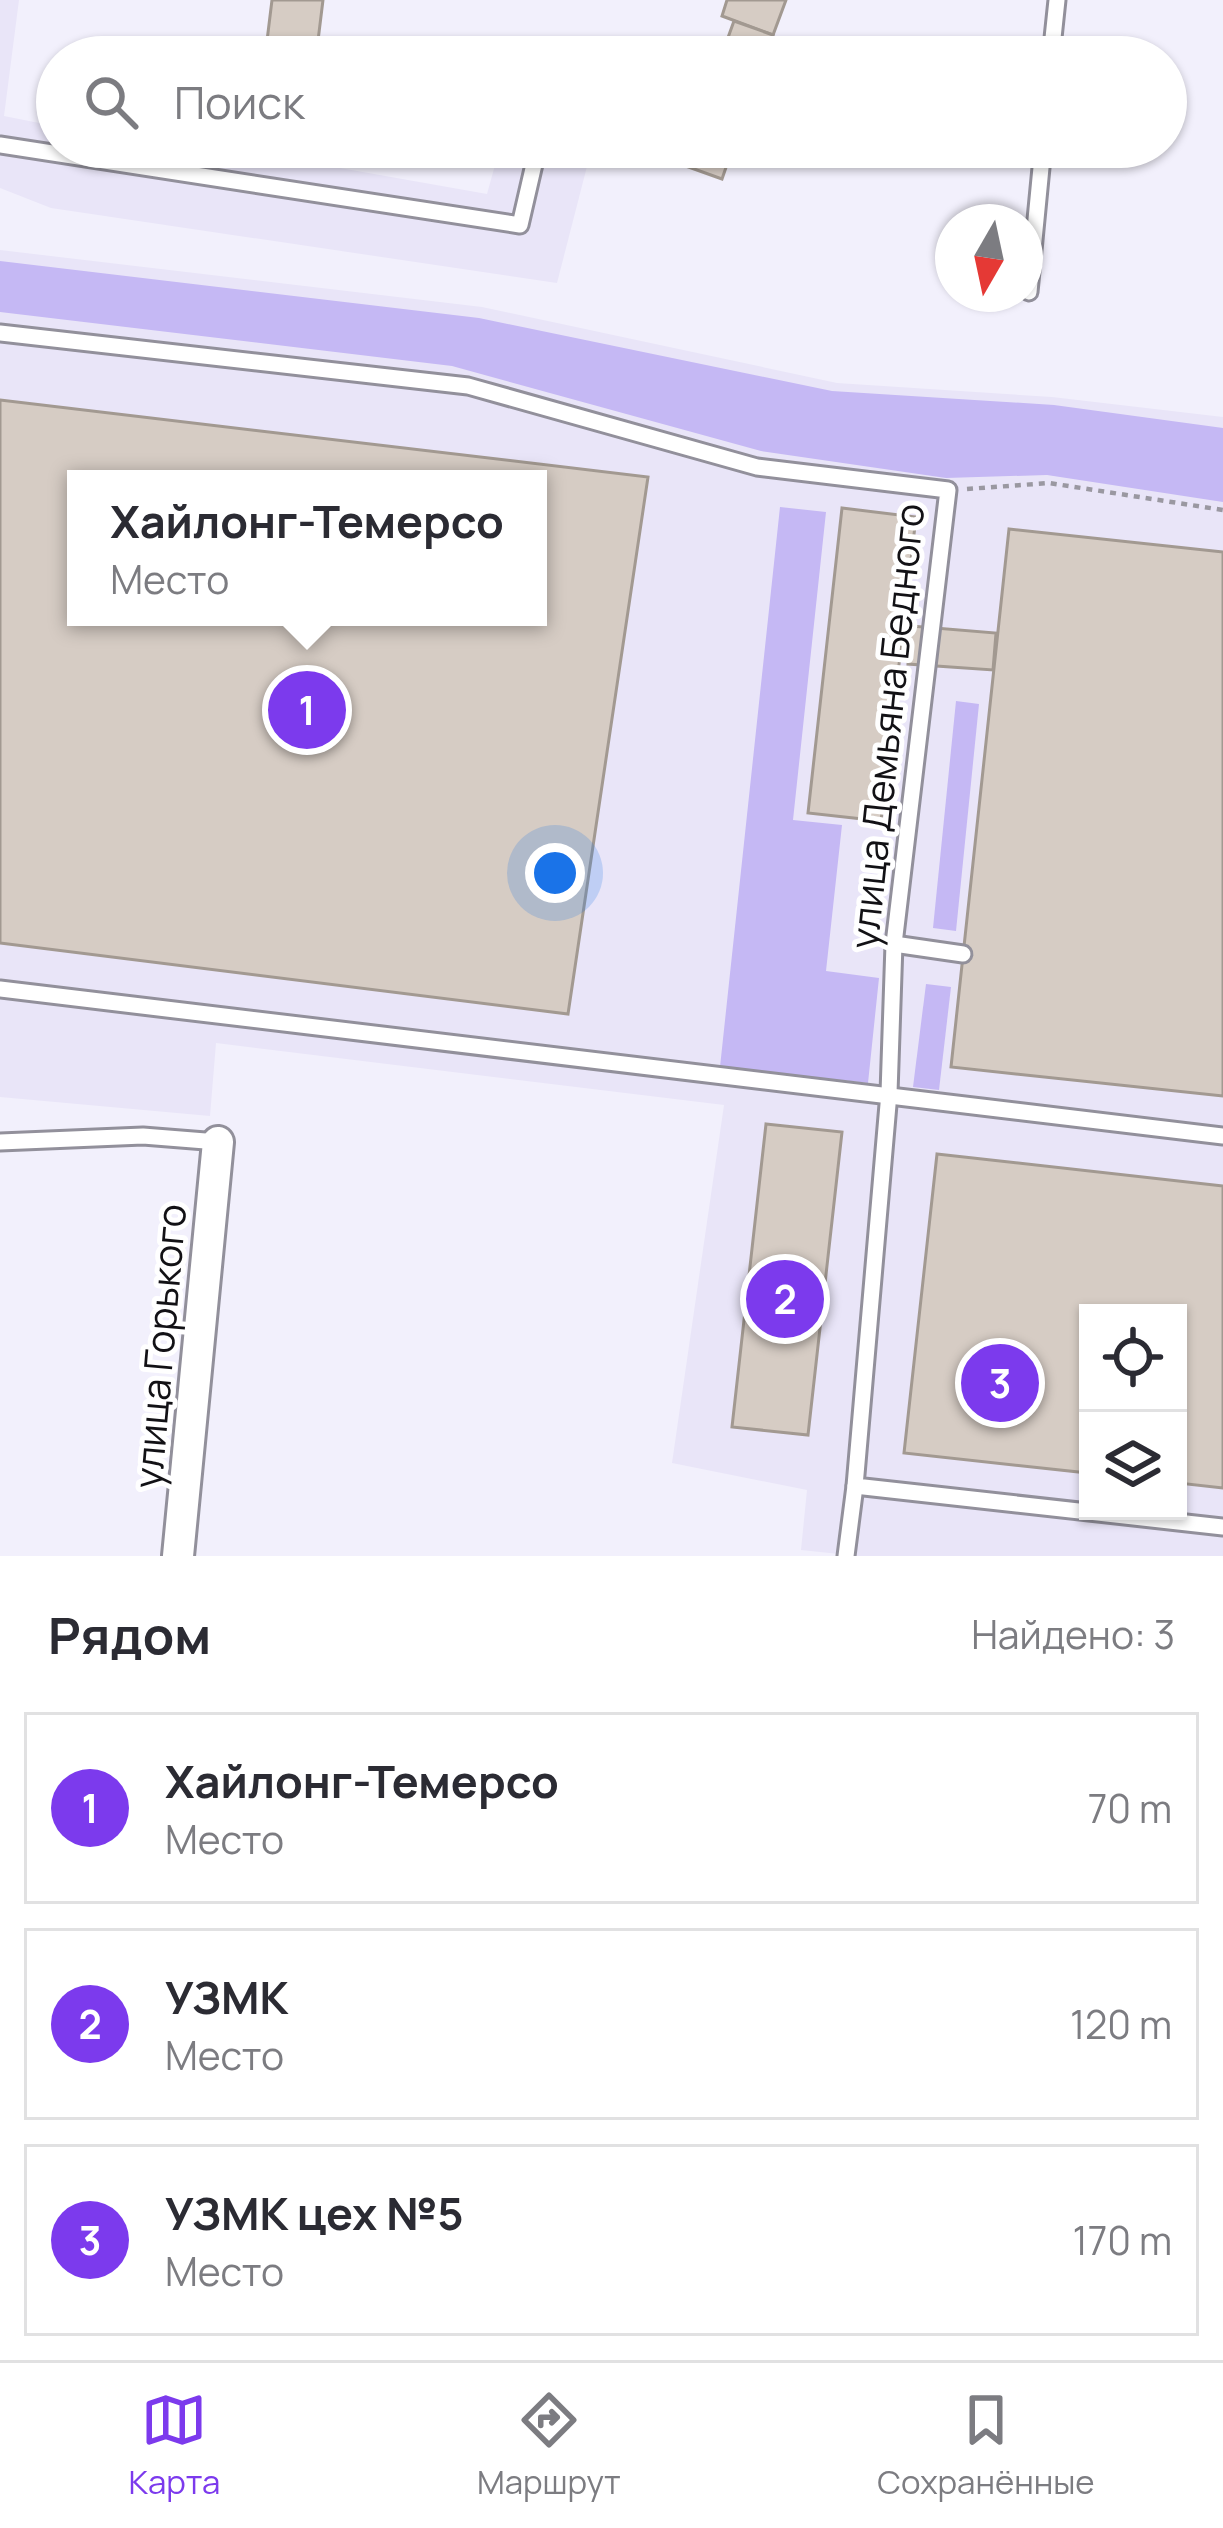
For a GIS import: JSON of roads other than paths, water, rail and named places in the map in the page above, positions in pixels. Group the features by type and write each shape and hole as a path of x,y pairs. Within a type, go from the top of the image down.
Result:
{"street":[{"name":"улица Горького","path":"178,1556 218,1142"}],"lane":[{"path":"1053,36 1057,0"},
{"path":"0,145 36,151"},
{"path":"150,168 520,225 533,168"},
{"path":"1037,204 1040,168"},
{"name":"улица Демьяна Бедного","path":"0,333 468,386 757,467 948,490 894,944 889,1093 846,1556"},
{"path":"894,944 963,953"},
{"path":"0,989 1223,1136"},
{"path":"0,1142 143,1136 218,1142"},
{"path":"856,1486 1223,1527"}],"place":[{"name":"Хайлонг-Темерсо","path":"307,710"},
{"name":"УЗМК","path":"785,1299"},
{"name":"УЗМК цех №5","path":"1000,1383"}]}
